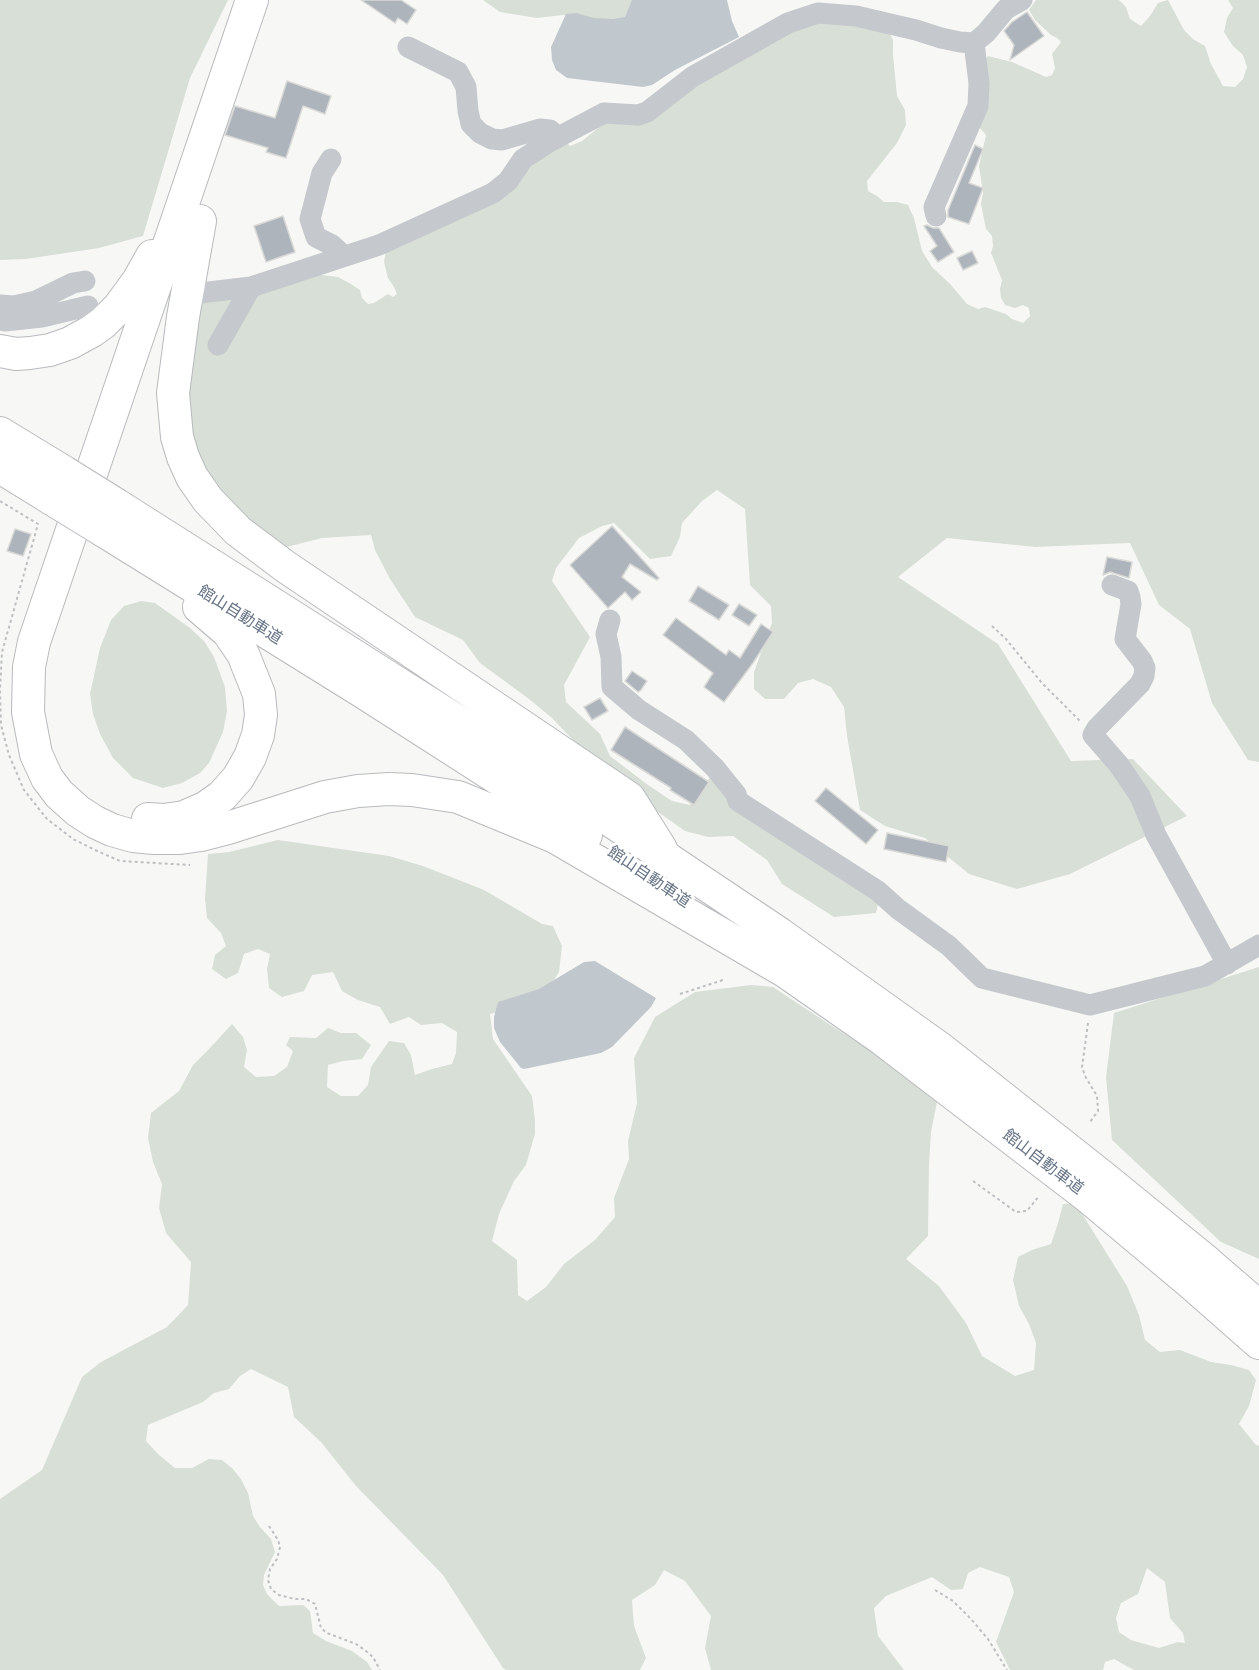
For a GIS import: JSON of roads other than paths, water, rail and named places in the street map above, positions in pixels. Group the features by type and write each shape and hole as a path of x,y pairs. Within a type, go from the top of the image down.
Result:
{"highway":[{"path":"167,570 195,603 228,632 243,654 259,694 261,715 258,735 250,757 238,778 222,796 205,808 183,817 164,820 137,819 114,813 95,804 65,774 55,752 48,727 45,685 49,655 62,608 190,217 252,0"},
{"path":"273,0 190,217 34,642 28,667 28,712 36,754 47,778 59,794 78,811 112,830 133,836 154,838 201,835 325,797 358,791 412,790 458,797 555,837 793,976"},
{"path":"0,351 16,354 50,350 70,343 103,322 119,307 138,281 160,241 190,217"},
{"path":"190,217 183,317 173,393 177,437 183,457 192,477 208,500 238,531 286,567 629,798 666,857"},
{"name":"館山自動車道","path":"0,433 58,485 547,778 780,934 941,1049 1112,1184 1259,1307"},
{"name":"館山自動車道","path":"0,467 58,485"},
{"name":"館山自動車道","path":"111,518 167,570 562,819 882,1039 1087,1196 1259,1343"}],"street":[{"path":"200,294 317,274 344,256 379,246 493,193 508,181 523,159 557,137 604,113 638,115 647,112 692,77 788,23 818,13 856,16 941,38 974,43 986,33 1006,9 1022,0"},
{"path":"936,216 934,207 978,106 979,83 974,43"},
{"path":"408,47 458,72 466,87 471,124 480,133 492,139 502,140 540,129 550,130 557,137"},
{"path":"331,159 322,173 310,219 316,237 332,245 344,256"},
{"path":"0,305 14,306 36,301 73,283 86,281"},
{"path":"218,345 252,286"},
{"path":"0,320 42,317 88,306"},
{"path":"1112,585 1128,591 1131,604 1125,639 1142,661 1145,668 1144,676 1140,684 1097,728 1093,735 1119,765 1140,796 1156,835 1227,964"},
{"path":"610,620 606,634 611,657 612,687 639,710 686,740 715,768 736,794 738,801 878,891 898,909 950,946 982,978 1090,1005 1205,976 1259,945"}]}
